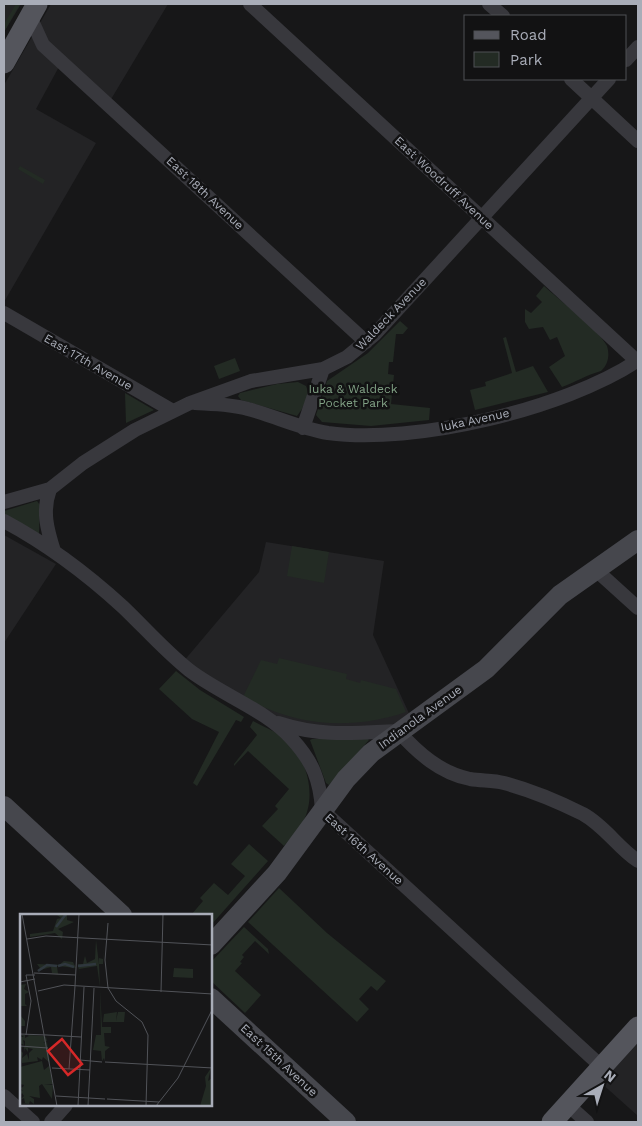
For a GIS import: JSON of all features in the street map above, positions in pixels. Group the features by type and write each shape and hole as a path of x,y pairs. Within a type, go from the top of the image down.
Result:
{"main road":[{"path":"9,54 35,9"},
{"path":"552,1122 638,1027"}],"street":[{"path":"489,4 502,15"},
{"name":"East Woodruff Avenue","path":"259,7 638,361"},
{"name":"East 18th Avenue","path":"35,9 33,23 43,45 366,342"},
{"path":"9,54 21,44 43,45"},
{"path":"627,59 638,46"},
{"path":"572,80 638,141"},
{"name":"Waldeck Avenue","path":"4,502 50,489 135,430 190,403 251,381 323,369 347,357 366,342 608,80"},
{"name":"East 17th Avenue","path":"4,313 173,411"},
{"name":"Iuka Avenue","path":"190,403 246,408 303,428 343,435 363,436 429,429 471,422 531,406 576,392 638,361"},
{"path":"303,428 323,369"},
{"path":"50,489 45,522 54,551"},
{"name":"East 16th Avenue","path":"4,521 54,551 115,600 189,670 218,690 269,720 292,738 309,759 320,785 322,810 602,1067"},
{"name":"Indianola Avenue","path":"212,944 277,873 312,828 322,810 346,779 371,753 398,731 486,669 560,595 638,540"},
{"path":"596,570 638,608"},
{"path":"269,720 305,732 336,734 398,731 424,758 439,767 470,778 506,783 584,815 638,861"},
{"path":"4,806 121,914"},
{"name":"East 15th Avenue","path":"212,999 346,1122"},
{"path":"4,1096 32,1122"},
{"path":"568,1105 587,1122"},
{"path":"51,1122 65,1106"}],"shaded area":[{"path":"4,4 21,4 4,32"},
{"path":"51,4 168,4 107,106 61,63 36,109 96,143 4,302 4,85"},
{"path":"4,535 56,564 4,643"},
{"path":"266,542 384,561 373,635 413,722 336,734 269,720 183,662 259,572"},
{"path":"638,1022 638,1116 591,1074"}],"green space":[{"path":"16,4 20,4 4,32 4,24"},
{"path":"20,166 45,180 43,184 18,169"},
{"path":"544,286 596,332 608,349 607,363 601,371 562,387 549,367 565,356 557,337 550,340 543,327 529,329 525,322 525,309 531,313 542,302 536,296"},
{"name":"Iuka & Waldeck Pocket Park","path":"400,321 408,328 403,334 396,334 393,362 389,362 388,374 394,375 391,404 430,408 429,420 371,426 322,422 316,415 327,381 368,353"},
{"path":"506,337 516,372 533,366 548,392 475,410 470,390 486,386 485,382 512,373 503,338"},
{"path":"235,358 240,371 219,379 214,366"},
{"path":"298,382 306,386 309,394 297,416 241,400 238,396 240,393 277,384"},
{"path":"125,393 154,410 126,423"},
{"path":"37,501 40,505 39,533 35,533 4,517 4,511"},
{"path":"292,546 329,552 324,583 287,576"},
{"path":"279,658 347,674 346,679 360,683 361,680 396,689 406,712 364,722 323,722 283,714 243,697 261,660 277,664"},
{"path":"176,671 200,690 244,717 241,722 236,720 197,786 193,783 219,732 192,719 159,689"},
{"path":"253,721 280,735 289,743 297,752 307,775 309,799 307,811 301,825 284,846 262,826 278,809 275,806 289,789 248,751 234,766 257,735 250,727"},
{"path":"310,740 369,740 329,785 326,783"},
{"path":"249,844 268,861 212,924 212,914 192,914 203,901 200,898 214,883 228,895 245,876 231,864"},
{"path":"279,888 327,933 386,981 377,991 371,986 359,999 369,1009 357,1022 248,922"},
{"path":"244,927 268,949 269,954 255,941 242,955 244,957 240,962 242,963 235,971 261,995 245,1013 212,982 212,961"}]}
